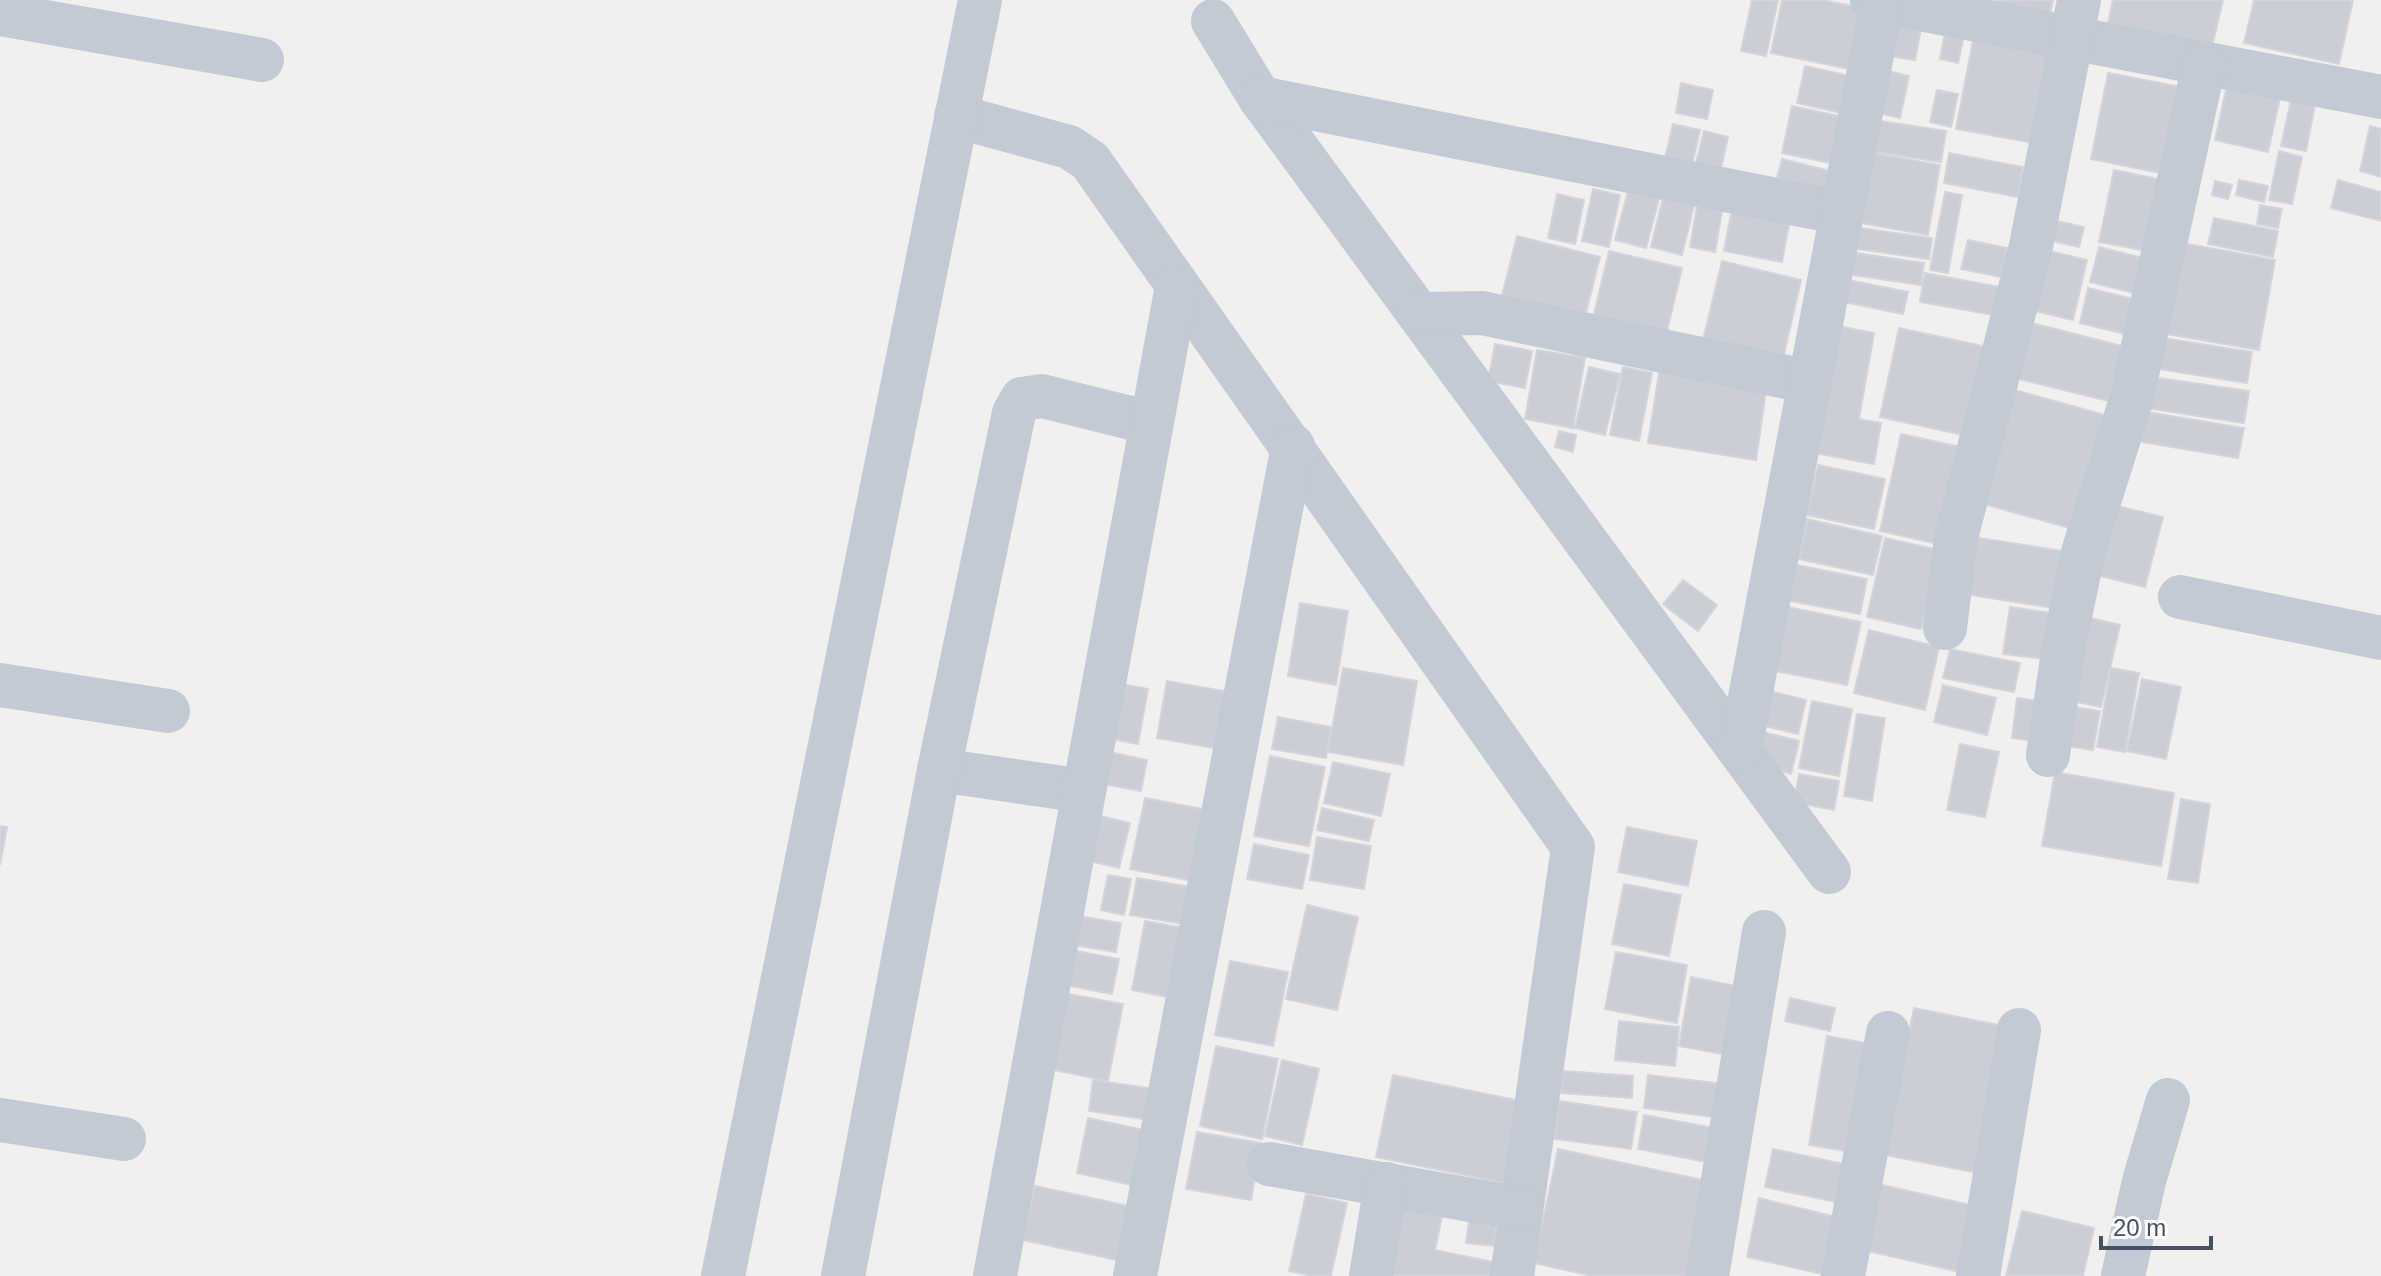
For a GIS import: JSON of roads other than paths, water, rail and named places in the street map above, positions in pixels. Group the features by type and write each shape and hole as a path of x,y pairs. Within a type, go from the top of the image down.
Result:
{"street":[{"path":"723,1276 980,0"},
{"path":"1740,750 1842,213 1877,1 2076,19 2204,64 2381,97"},
{"path":"0,14 262,60"},
{"path":"1945,628 1956,538 2031,246 2076,19"},
{"path":"1213,21 1260,98 1829,872"},
{"path":"2048,755 2064,645 2084,549 2132,397 2204,64"},
{"path":"1260,98 1842,213"},
{"path":"956,116 1069,147 1090,161 1573,847 1514,1275"},
{"path":"995,1276 1177,286"},
{"path":"1419,314 1482,313 1810,382"},
{"path":"843,1276 939,770 1014,413 1022,399 1042,396 1151,423"},
{"path":"1135,1276 1293,446"},
{"path":"2180,597 2381,638"},
{"path":"0,685 168,711"},
{"path":"939,770 1084,791"},
{"path":"1707,1276 1764,932"},
{"path":"1978,1276 2019,1030"},
{"path":"1843,1276 1888,1033"},
{"path":"2123,1276 2144,1181 2168,1100"},
{"path":"0,1120 124,1139"},
{"path":"1269,1164 1521,1209"},
{"path":"1371,1276 1386,1184"}]}
